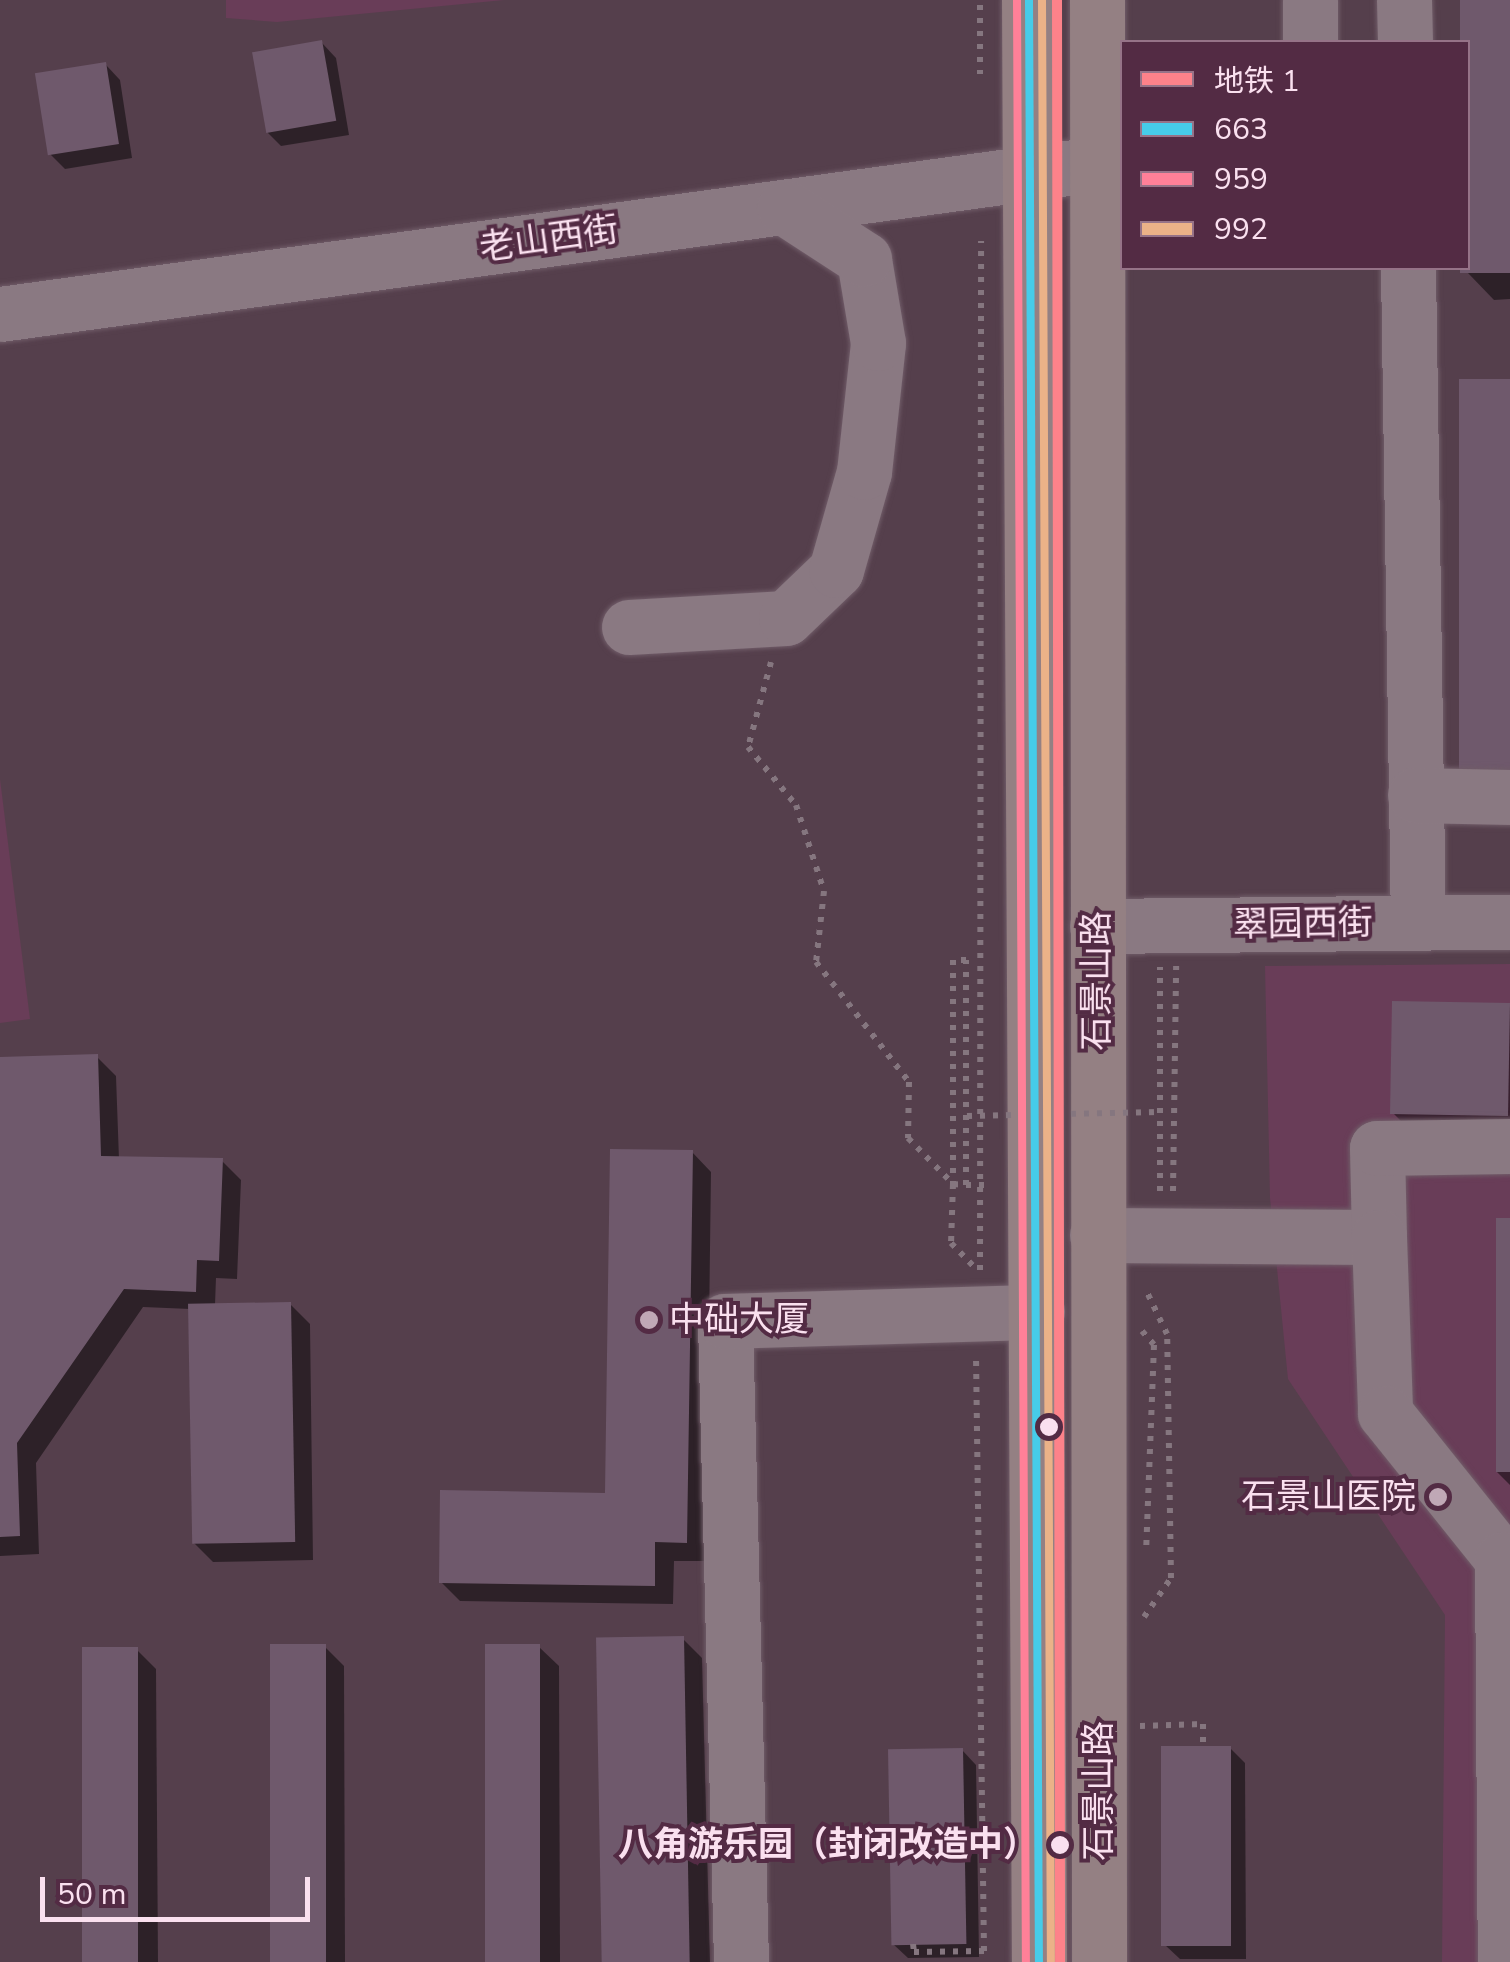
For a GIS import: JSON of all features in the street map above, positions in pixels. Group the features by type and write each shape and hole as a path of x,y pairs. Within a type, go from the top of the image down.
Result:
{"highway":[{"name":"石景山路","path":"1029,0 1039,1962"},
{"name":"石景山路","path":"1097,0 1110,156 1097,926 1099,1962"}],"street":[{"path":"1310,0 1310,40"},
{"path":"1404,0 1405,40"},
{"name":"老山西街","path":"0,314 784,206 1110,156"},
{"path":"630,627 786,618 836,570 864,472 878,342 864,259 784,206"},
{"path":"1408,270 1418,923"},
{"path":"1415,795 1510,797"},
{"name":"翠园西街","path":"1097,926 1510,922"},
{"path":"1505,1962 1502,1560 1385,1413 1377,1148 1510,1146"},
{"path":"1097,1234 1379,1237"},
{"path":"741,1962 724,1321 1038,1312"}],"path":[{"path":"980,0 980,74"},
{"path":"966,1185 966,960 953,960 951,1244 980,1273 981,241"},
{"path":"786,618 748,747 796,805 824,891 816,962 882,1036 910,1082 908,1138 953,1184"},
{"path":"1160,1191 1160,966 1176,966 1176,1191"},
{"path":"967,1116 1159,1112"},
{"path":"913,1944 914,1952 984,1951 976,1352"},
{"path":"1124,1726 1203,1724 1203,1746"}],"shaded area":[{"path":"226,0 504,0 277,22 226,18"},
{"path":"0,779 30,1019 0,1023"},
{"name":"石景山医院","path":"1510,964 1510,1962 1442,1962 1445,1615 1288,1379 1270,1198 1265,966"}],"building":[{"path":"1460,0 1510,0 1510,273 1460,273 1470,270 1470,40 1460,40"},
{"path":"322,40 336,121 266,133 252,52"},
{"path":"106,62 119,144 48,155 35,73"},
{"path":"1459,379 1510,379 1510,772 1459,772"},
{"path":"1392,1001 1510,1003 1508,1116 1390,1114"},
{"path":"98,1054 101,1156 223,1158 219,1261 197,1260 196,1292 124,1289 17,1443 20,1536 0,1537 0,1057"},
{"name":"中础大厦","path":"610,1149 693,1150 687,1543 655,1542 655,1586 439,1583 440,1490 605,1493"},
{"path":"1496,1218 1510,1218 1510,1472 1496,1472"},
{"path":"291,1302 295,1542 192,1544 188,1304"},
{"path":"684,1636 690,1962 602,1962 596,1638"},
{"path":"270,1644 326,1644 326,1962 270,1962"},
{"path":"485,1644 540,1644 540,1962 485,1962"},
{"path":"82,1647 138,1647 138,1962 82,1962"},
{"path":"1161,1746 1231,1746 1231,1946 1161,1946"},
{"path":"963,1748 966,1944 891,1945 888,1749"}],"metro line":[{"name":"1","path":"1057,0 1060,1962"}],"transit line":[{"name":"959","path":"1017,0 1026,1962"},
{"name":"663","path":"1029,0 1039,1962"},
{"name":"992","path":"1042,0 1051,1962"}],"place":[{"name":"中础大厦","path":"649,1320"},
{"name":"石景山医院","path":"1438,1497"},
{"name":"八角游乐园（封闭改造中）","path":"1060,1845"}]}
